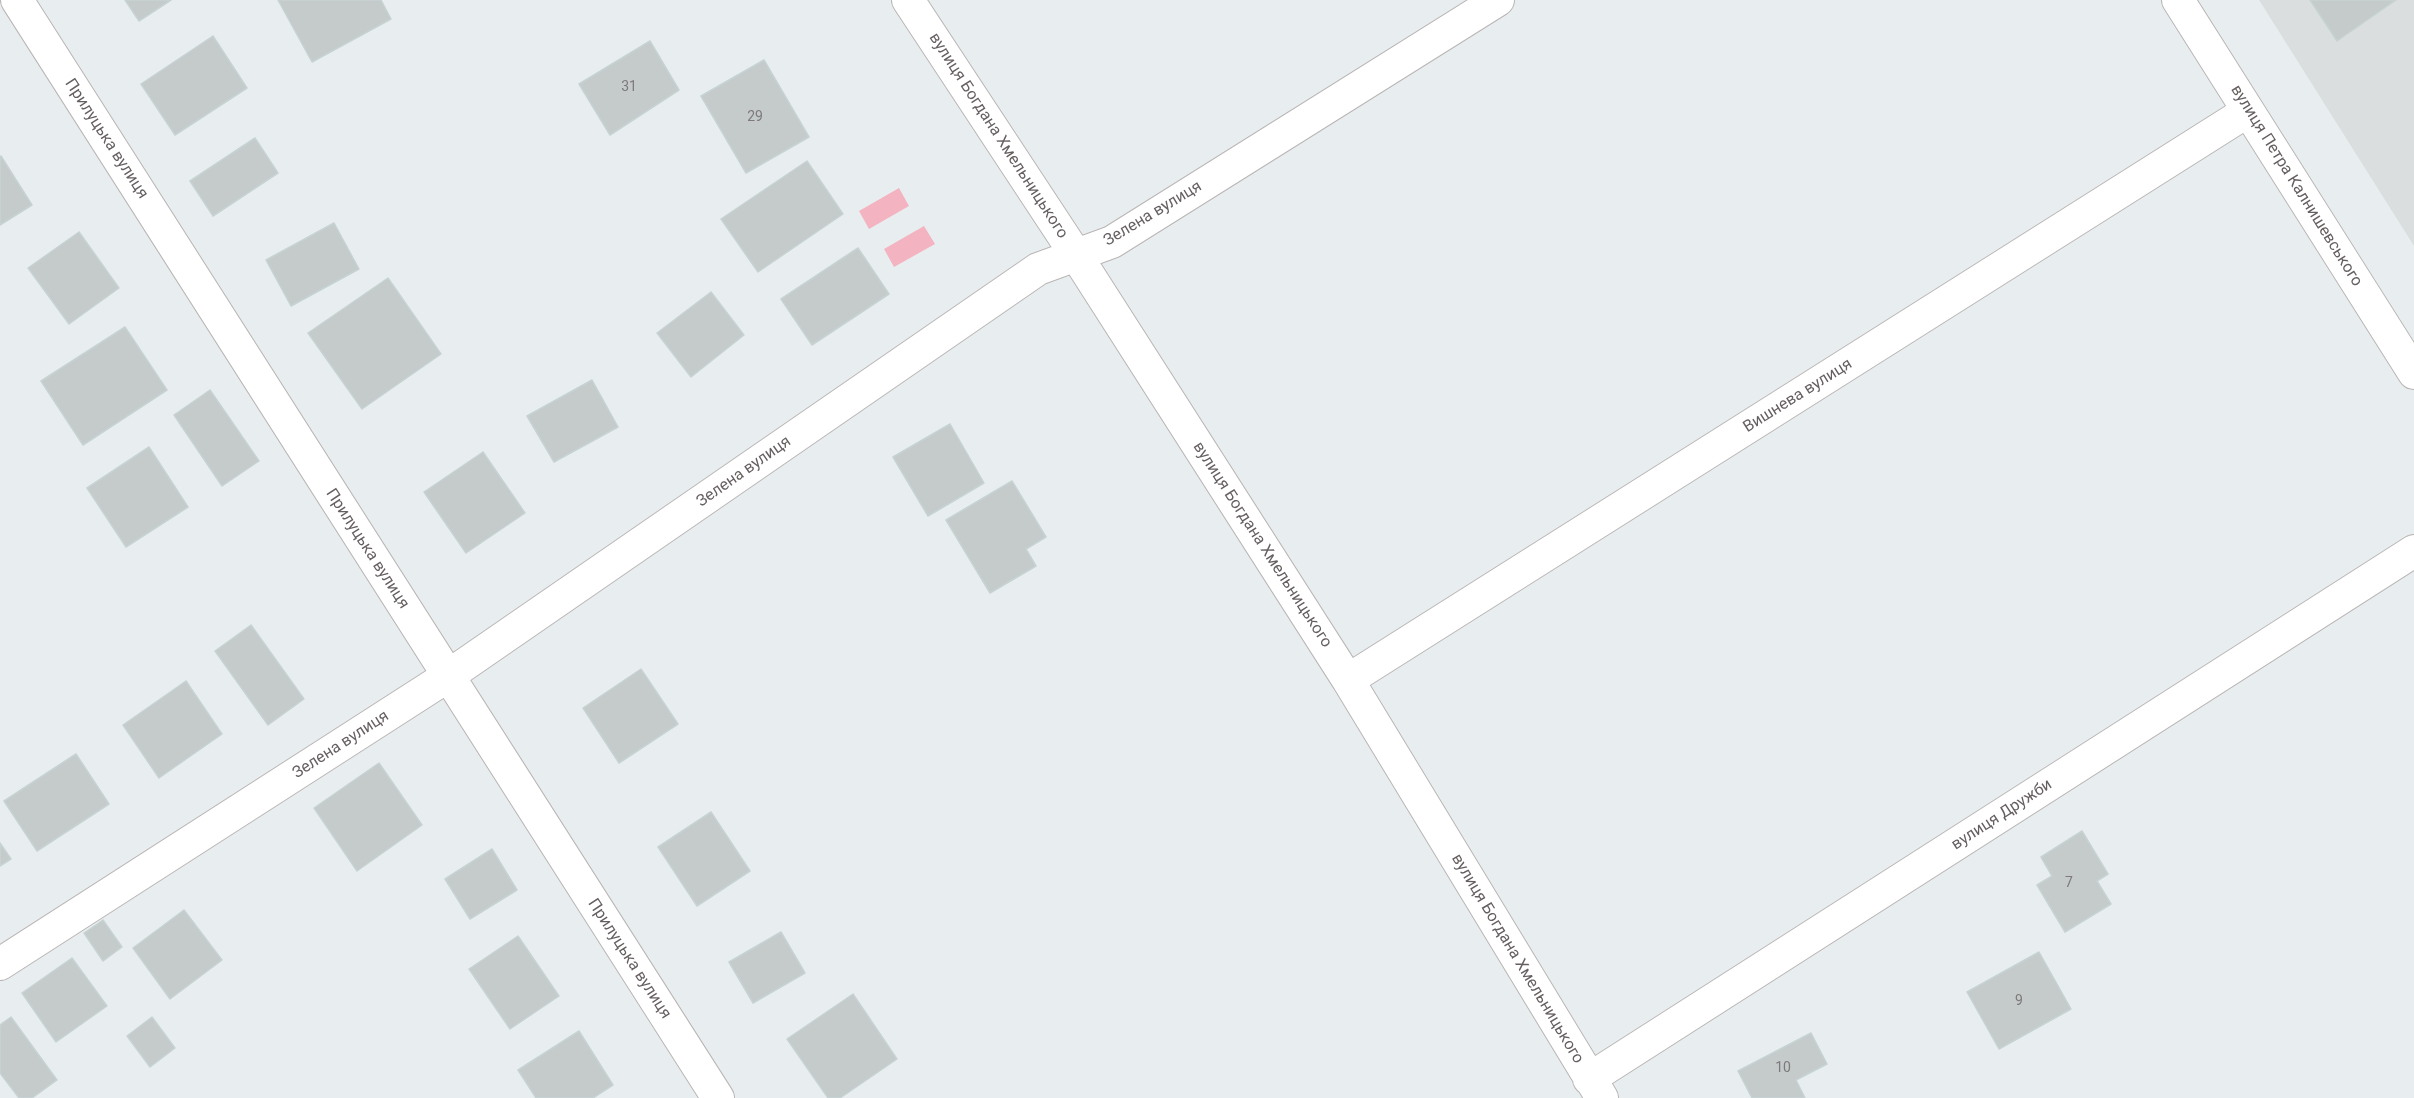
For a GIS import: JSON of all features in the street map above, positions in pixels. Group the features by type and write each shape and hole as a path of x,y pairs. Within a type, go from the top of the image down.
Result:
{"street":[{"name":"Прилуцька вулиця","path":"17,0 718,1098"},
{"name":"вулиця Богдана Хмельницького","path":"908,0 1077,255 1348,680 1596,1088"},
{"name":"Зелена вулиця","path":"0,964 448,676 1038,269 1112,242 1498,0"},
{"name":"вулиця Петра Калнишевського","path":"2178,0 2414,373"},
{"name":"Вишнева вулиця","path":"1348,680 2248,111"},
{"name":"вулиця Дружби","path":"1596,1088 2414,551"}],"shaded area":[{"path":"2259,0 2414,0 2414,246"},
{"path":"899,188 909,206 869,229 859,211"},
{"path":"924,226 935,244 894,267 884,249"}],"building":[{"path":"125,0 171,0 139,21"},
{"path":"278,0 381,0 391,19 312,62"},
{"path":"2310,0 2396,0 2337,41"},
{"path":"213,36 247,88 175,135 141,84"},
{"path":"650,41 679,90 610,135 579,84"},
{"path":"764,60 809,137 746,173 701,96"},
{"path":"255,138 278,173 213,216 190,181"},
{"path":"0,157 32,205 0,225"},
{"path":"807,161 843,214 758,272 721,219"},
{"path":"334,223 359,269 291,306 266,260"},
{"path":"79,232 119,288 69,324 28,268"},
{"path":"858,248 889,294 812,345 781,299"},
{"path":"388,278 441,354 362,409 308,333"},
{"path":"711,292 744,335 691,377 657,333"},
{"path":"125,327 167,390 83,445 41,381"},
{"path":"592,380 618,427 554,462 527,416"},
{"path":"210,390 259,461 222,486 174,415"},
{"path":"950,424 984,483 928,516 893,457"},
{"path":"149,447 188,507 126,547 87,488"},
{"path":"483,452 525,513 466,553 424,492"},
{"path":"1012,481 1046,537 1026,549 1036,566 990,593 946,520"},
{"path":"251,625 304,699 268,725 215,651"},
{"path":"641,669 678,724 619,763 583,708"},
{"path":"186,681 222,734 159,778 123,725"},
{"path":"76,754 109,804 37,851 4,801"},
{"path":"379,763 422,825 357,871 314,808"},
{"path":"711,812 750,871 697,906 658,847"},
{"path":"2082,831 2108,874 2097,881 2111,904 2065,932 2037,885 2052,876 2041,857"},
{"path":"0,843 11,859 0,866"},
{"path":"492,849 517,890 470,919 445,879"},
{"path":"184,910 222,960 170,999 133,948"},
{"path":"103,920 122,947 103,961 84,933"},
{"path":"781,932 805,973 753,1003 729,962"},
{"path":"518,936 559,996 510,1029 469,969"},
{"path":"2039,952 2071,1009 1999,1049 1967,992"},
{"path":"72,958 107,1006 56,1042 22,993"},
{"path":"853,994 897,1059 840,1098 828,1098 787,1039"},
{"path":"11,1017 57,1080 32,1098 19,1098 0,1073 0,1025"},
{"path":"152,1017 175,1048 150,1067 127,1036"},
{"path":"579,1031 613,1085 593,1098 536,1098 518,1070"},
{"path":"1811,1033 1827,1064 1796,1080 1805,1098 1752,1098 1738,1071"}]}
